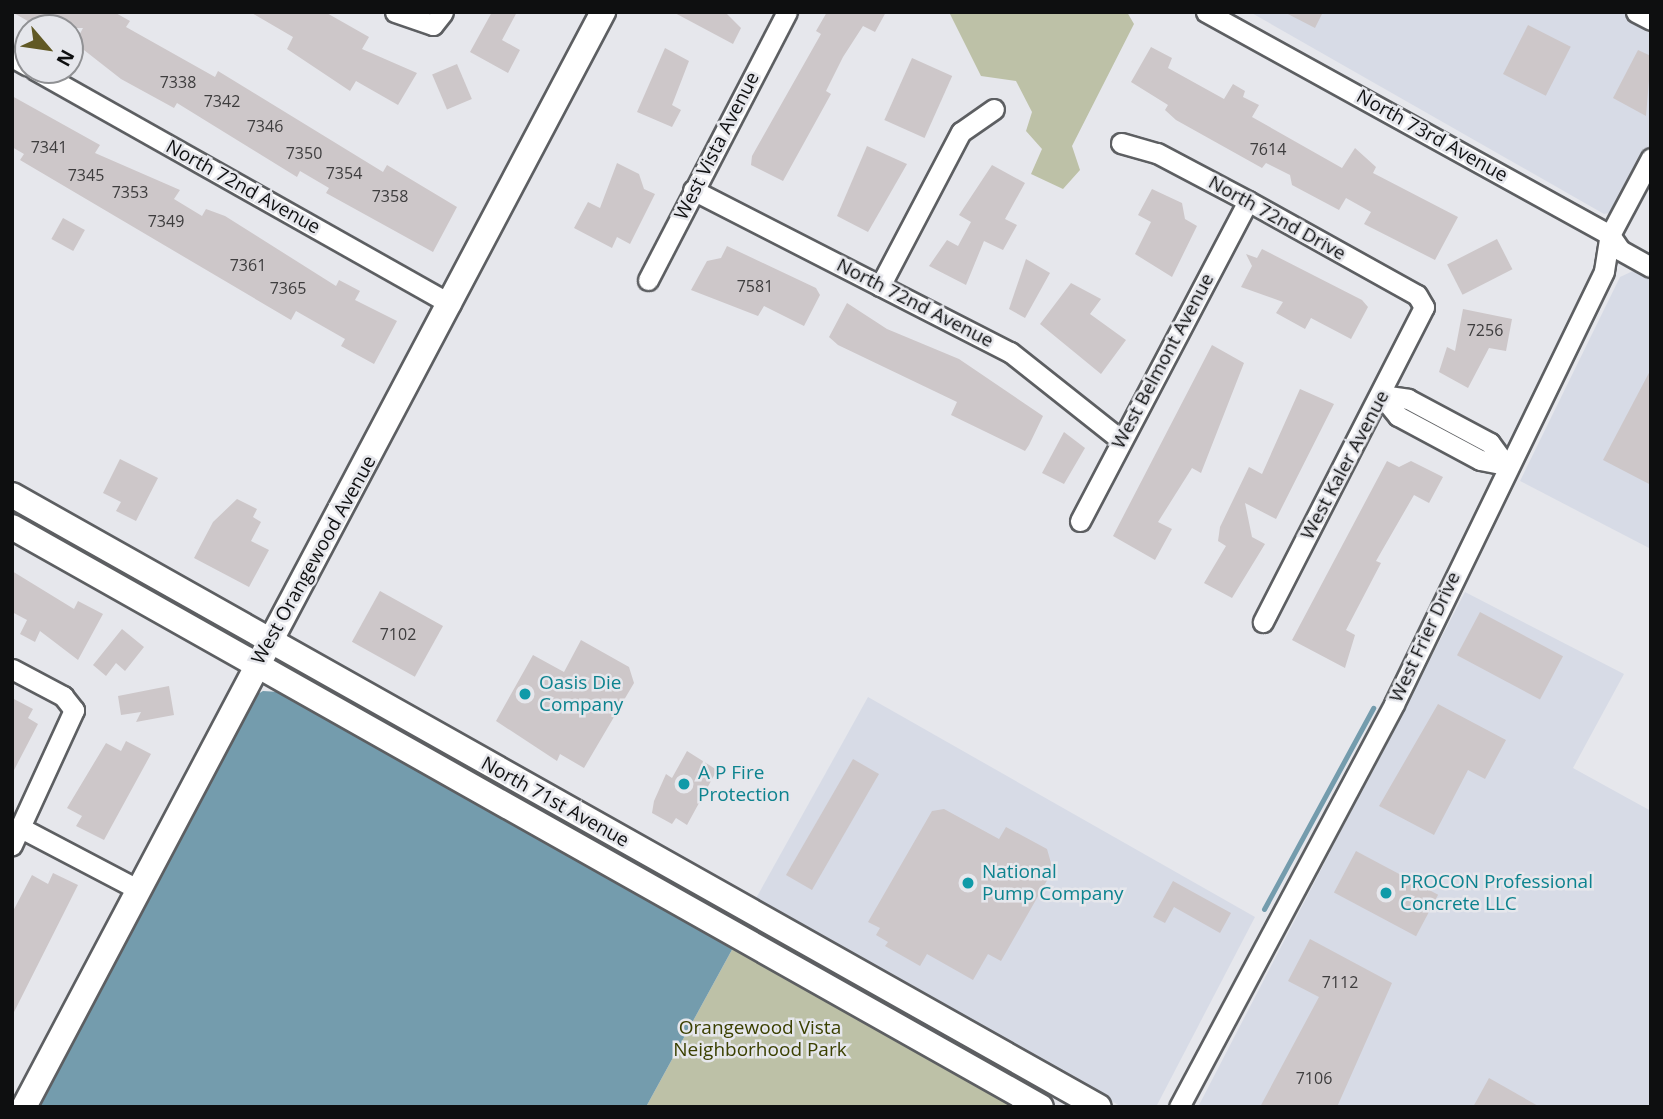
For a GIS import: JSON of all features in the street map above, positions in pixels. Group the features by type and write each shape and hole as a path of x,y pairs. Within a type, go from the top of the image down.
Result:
{"street":[{"path":"396,12 438,19"},
{"name":"West Orangewood Avenue","path":"24,1107 136,889 451,304 603,12"},
{"name":"West Vista Avenue","path":"648,280 787,12"},
{"name":"North 73rd Avenue","path":"1206,12 1611,236 1620,250 1651,267"},
{"path":"1636,12 1651,20"},
{"name":"North 72nd Avenue","path":"60,84 451,304"},
{"path":"880,286 961,132 994,109"},
{"name":"North 72nd Drive","path":"1121,143 1157,153 1248,201 1417,295 1424,307"},
{"name":"West Frier Drive","path":"1179,1107 1394,704 1506,466 1604,271 1611,236 1651,158"},
{"name":"North 72nd Avenue","path":"694,190 1031,365 1122,440"},
{"name":"West Belmont Avenue","path":"1080,521 1248,201"},
{"name":"West Kaler Avenue","path":"1263,622 1424,307"},
{"path":"1381,395 1408,399 1490,443 1506,466"},
{"name":"North 71st Avenue","path":"12,495 1099,1107"},
{"name":"North 71st Avenue","path":"12,527 1041,1107"},
{"path":"12,668 63,696 74,709 17,836 136,889"},
{"path":"947,1053 962,1029"}],"shaded area":[{"path":"1250,12 1651,12 1651,149 1615,212 1604,214"},
{"path":"1635,270 1651,278 1651,549 1520,481 1620,277"},
{"path":"1465,592 1624,674 1573,768 1651,811 1651,1107 1198,1107"},
{"path":"868,697 1255,917 1156,1107 1122,1107 754,902"}],"green space":[{"path":"949,12 1127,12 1134,24 1072,146 1080,170 1063,189 1031,174 1042,149 1026,131 1032,112 1016,81 981,76"},
{"name":"Orangewood Vista Neighborhood Park","path":"734,946 1019,1107 646,1107"}],"water":[{"path":"263,691 279,692 734,946 646,1107 40,1107 251,698"}],"building":[{"path":"12,12 114,12 130,21 126,27 215,77 218,71 383,172 387,165 457,207 433,252 326,193 329,188 300,171 297,177 177,103 174,108 121,79 84,50 84,14"},
{"path":"250,12 325,12 369,37 362,49 417,73 398,105 356,81 350,91 287,49 293,37"},
{"path":"492,12 517,12 502,40 520,50 508,73 470,52"},
{"path":"673,12 725,12 741,28 733,44"},
{"path":"827,12 886,12 875,32 863,26 843,57 826,91 831,94 783,181 751,165 752,156 821,34 816,31"},
{"path":"1284,12 1323,12 1315,28"},
{"path":"1528,25 1571,47 1546,96 1503,74"},
{"path":"1151,47 1172,58 1168,68 1224,99 1233,84 1245,91 1243,97 1259,105 1252,117 1342,168 1355,148 1376,167 1373,173 1458,217 1435,260 1364,224 1371,212 1346,198 1339,210 1292,185 1290,175 1266,163 1262,168 1176,120 1165,110 1168,105 1131,82"},
{"path":"665,48 689,61 672,105 681,110 672,127 637,112"},
{"path":"1638,50 1651,56 1646,116 1613,98"},
{"path":"912,58 952,76 925,138 884,120"},
{"path":"457,64 472,99 447,110 432,75"},
{"path":"12,96 100,145 95,153 180,190 174,199 202,216 206,209 225,216 336,286 339,280 360,291 355,300 397,321 374,364 341,346 345,339 296,311 291,320 20,160 24,154 12,147"},
{"path":"867,146 907,164 868,232 837,216"},
{"path":"617,163 639,174 644,189 655,194 630,244 617,237 612,248 574,228 588,202 600,208"},
{"path":"992,165 1025,183 1005,219 1017,225 1003,250 984,241 966,285 929,266 947,240 958,246 971,222 959,215"},
{"path":"1152,189 1182,203 1185,219 1197,226 1172,277 1135,254 1151,222 1138,215"},
{"path":"63,218 85,230 73,251 51,239"},
{"path":"1497,239 1512,269 1463,295 1447,264"},
{"path":"727,246 816,288 820,295 804,326 764,306 758,316 691,290 707,261 721,258"},
{"path":"1262,249 1362,300 1368,307 1351,339 1311,318 1305,329 1276,313 1283,302 1241,287 1252,266 1246,254 1257,258"},
{"path":"1026,259 1050,273 1025,318 1009,309"},
{"path":"1071,283 1101,299 1090,314 1126,340 1101,374 1040,324"},
{"path":"847,303 887,329 959,359 1043,416 1025,451 951,415 957,402 838,345 829,337"},
{"path":"1463,309 1512,319 1506,351 1489,348 1468,388 1439,372 1447,347 1455,351"},
{"path":"1212,345 1244,363 1201,473 1192,468 1158,522 1172,529 1155,560 1113,536"},
{"path":"1651,369 1651,485 1603,460"},
{"path":"1300,389 1334,404 1276,519 1245,503 1252,537 1265,544 1232,598 1204,583 1226,546 1218,541 1220,527 1249,467 1262,474"},
{"path":"1064,432 1085,448 1064,484 1042,473"},
{"path":"120,459 158,478 136,521 116,511 121,502 103,493"},
{"path":"1387,461 1399,467 1411,461 1443,477 1429,503 1414,495 1376,561 1381,563 1346,630 1355,635 1345,668 1292,640"},
{"path":"237,499 257,509 253,517 261,522 251,541 269,550 249,587 194,558 213,522"},
{"path":"12,571 74,609 78,601 103,614 78,660 40,631 35,642 20,634 27,620 12,612"},
{"path":"380,591 443,626 415,677 352,642"},
{"path":"1480,612 1563,656 1540,699 1457,655"},
{"path":"122,629 144,647 125,671 116,663 106,676 93,665"},
{"path":"581,640 629,667 634,683 584,768 560,754 557,761 496,721 533,655 564,672"},
{"path":"169,686 174,715 136,722 141,712 121,715 118,696"},
{"path":"12,698 33,709 28,718 38,724 12,774"},
{"path":"1438,704 1506,740 1485,779 1468,770 1434,835 1379,806"},
{"path":"126,741 151,754 104,840 76,826 82,816 67,808 106,743 121,751"},
{"name":"A P Fire Protection","path":"687,751 717,770 687,825 676,818 672,824 652,813 654,801 666,774 672,778"},
{"path":"853,759 879,774 812,890 786,875"},
{"name":"National Pump Company","path":"944,809 999,839 1006,827 1047,849 1053,870 1001,961 988,954 973,980 927,954 920,966 885,946 888,942 876,935 880,928 868,922 932,811"},
{"name":"PROCON Professional Concrete LLC","path":"1356,851 1438,895 1416,936 1334,892"},
{"path":"53,873 78,885 12,1016 12,913 32,875 48,884"},
{"path":"1173,881 1231,913 1220,933 1174,907 1165,923 1153,917"},
{"path":"1310,939 1392,983 1337,1107 1260,1107 1319,997 1288,981"},
{"path":"1489,1078 1540,1107 1473,1107"}],"waterway":[{"path":"1264,909 1373,708"}],"place":[{"name":"Oasis Die Company","path":"525,694"},
{"name":"A P Fire Protection","path":"684,784"},
{"name":"National Pump Company","path":"968,883"},
{"name":"PROCON Professional Concrete LLC","path":"1386,893"}]}
